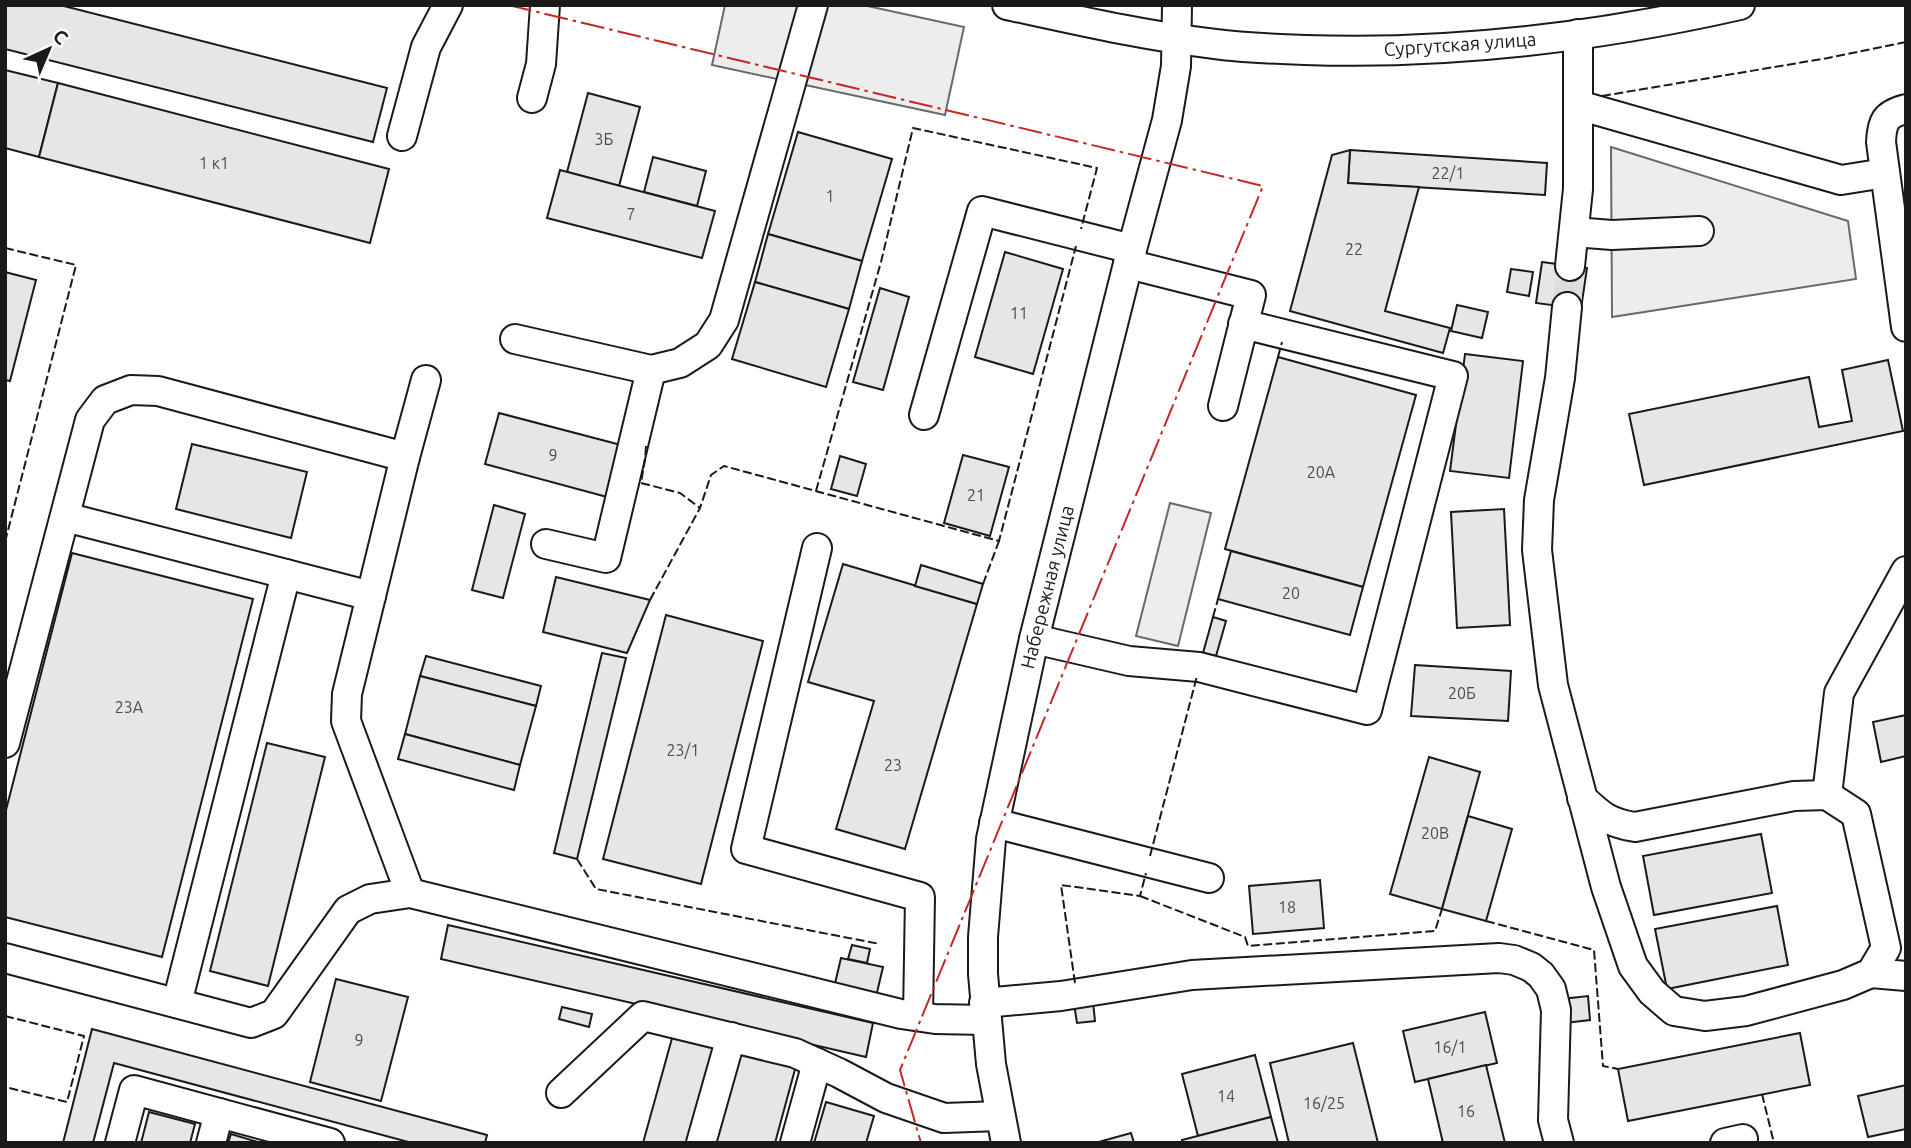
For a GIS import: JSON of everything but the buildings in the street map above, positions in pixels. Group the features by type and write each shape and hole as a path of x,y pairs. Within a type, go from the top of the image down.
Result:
{"street":[{"path":"402,136 426,47 448,5"},
{"path":"532,98 541,64 545,5"},
{"path":"514,339 651,370 680,363 708,345 724,320 813,5"},
{"name":"Сургутская улица","path":"1007,5 1215,44 1255,48 1383,51 1450,49 1587,24 1740,5"},
{"name":"Набережная улица","path":"1003,1130 985,1012 983,937 995,823 1034,639 1167,120 1176,66 1177,5"},
{"path":"1570,266 1577,189 1578,105 1587,24"},
{"path":"1578,105 1841,180 1885,173"},
{"path":"1906,109 1892,112 1882,125 1881,142 1906,327"},
{"path":"924,415 982,211 1251,295 1223,405"},
{"path":"1574,232 1612,235 1699,231"},
{"path":"1567,307 1560,378 1539,500 1537,550 1553,685 1606,887 1633,966 1652,992 1674,1011 1705,1016 1746,1010 1843,985 1871,973 1906,976"},
{"path":"1034,639 1129,661 1154,652 1199,667 1367,709 1453,376 1243,324"},
{"path":"546,544 606,558 651,370"},
{"path":"410,893 346,722 347,694 426,380"},
{"path":"5,743 90,420 104,400 131,390 158,391 405,457"},
{"path":"65,517 371,596"},
{"path":"817,548 746,849 920,897 918,1016"},
{"path":"1827,795 1839,693 1906,571"},
{"path":"177,1003 286,574"},
{"path":"1583,798 1600,816 1619,825 1635,827 1794,796 1827,795 1856,814 1886,948 1871,973"},
{"path":"995,823 1209,878"},
{"path":"5,958 251,1023 274,1014 348,910 370,899 410,893 875,1008 918,1016 985,1012 1061,996 1192,975 1499,958 1514,960 1531,967 1551,989 1556,1010 1553,1120 1559,1143"},
{"path":"561,1093 643,1016 795,1053 886,1098 944,1118 1003,1130"},
{"path":"701,1143 731,1037"},
{"path":"795,1143 817,1063"},
{"path":"120,1143 134,1090 297,1138 330,1143"},
{"path":"211,1143 219,1113"}],"shaded area":[{"path":"725,5 863,5 964,27 945,115 712,65"},
{"path":"1611,147 1848,221 1856,279 1612,317"},
{"path":"1170,503 1211,513 1178,646 1136,636"}],"tunnel":[{"path":"1567,307 1570,266"}],"fence":[{"path":"1602,96 1828,58 1906,42"},
{"path":"816,491 881,262 913,128 1097,168 1081,229"},
{"path":"650,600 700,508 711,475 724,466 999,541 1076,246"},
{"path":"5,248 76,265 5,542"},
{"path":"1278,357 1282,342"},
{"path":"646,446 641,483 680,493 700,508"},
{"path":"983,584 999,541"},
{"path":"1213,617 1218,599"},
{"path":"1150,856 1197,676"},
{"path":"577,859 596,889 880,944"},
{"path":"1075,983 1061,885 1140,896 1146,873"},
{"path":"1140,896 1245,937 1248,946 1435,931 1442,909"},
{"path":"1486,921 1594,950 1603,1066 1618,1069"},
{"path":"5,1016 84,1036 67,1102 5,1087"},
{"path":"1762,1094 1774,1143"}],"power":[{"path":"508,5 1263,186 900,1070 921,1143"}]}
